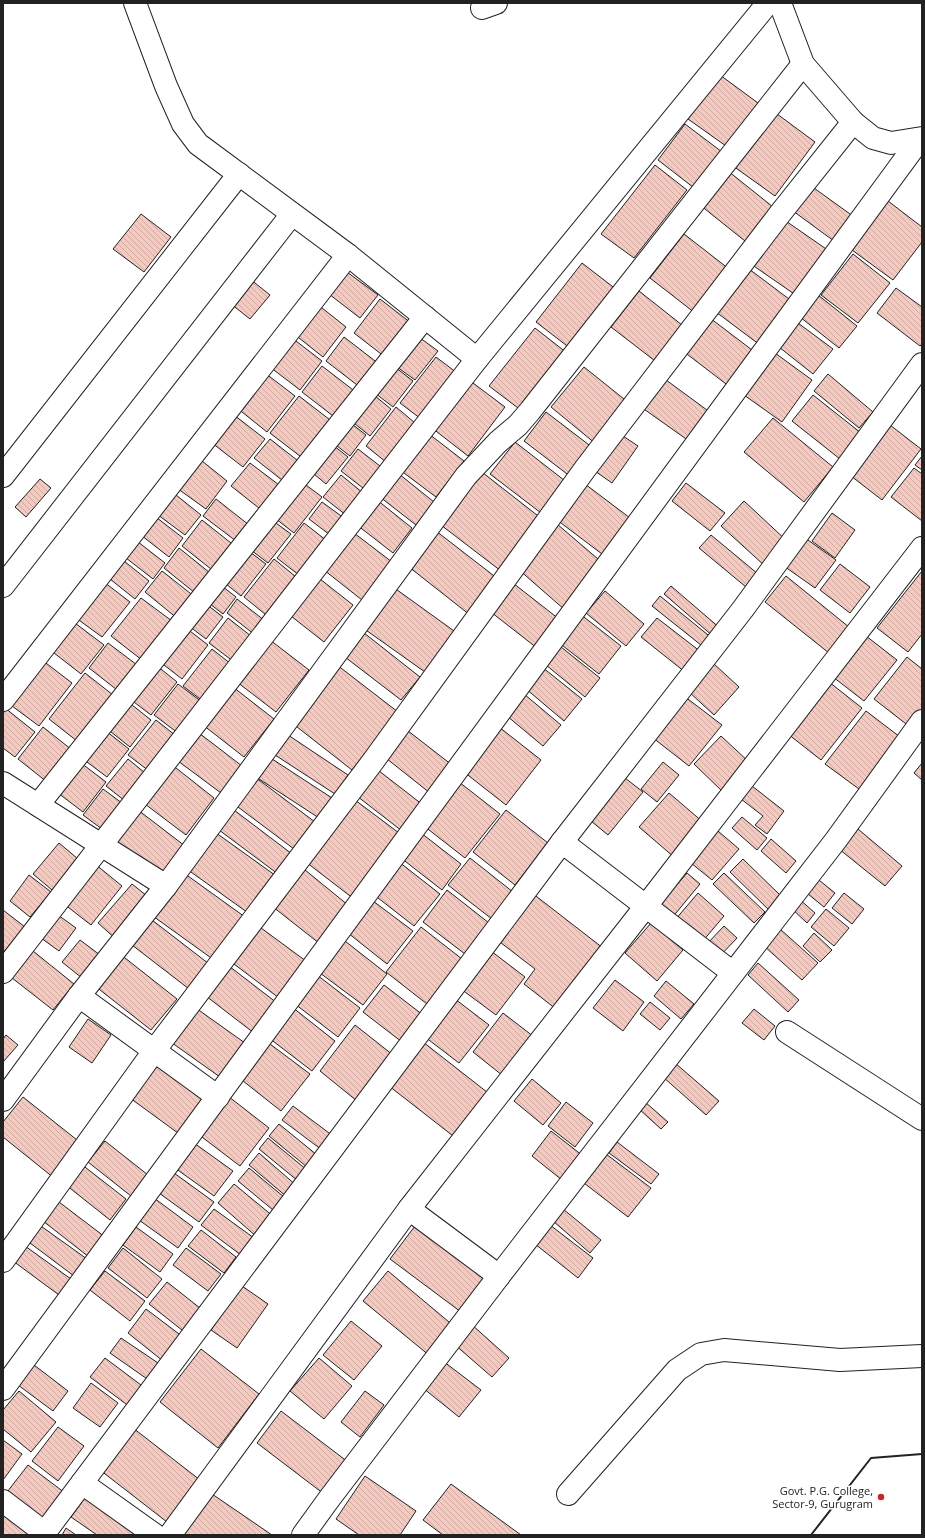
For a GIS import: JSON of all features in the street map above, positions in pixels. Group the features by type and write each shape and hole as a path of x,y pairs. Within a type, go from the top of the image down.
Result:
{"street":[{"path":"135,3 166,86 183,124 198,144 348,255 477,359"},
{"path":"3,972 477,359 768,3"},
{"path":"780,3 803,64 853,122 873,138 891,143 921,139"},
{"path":"3,1100 79,996 166,886 466,476 498,442 518,425 530,411 803,64"},
{"path":"3,1261 154,1051 374,760 585,470 779,215 853,122"},
{"path":"3,1389 921,139"},
{"path":"3,476 239,174"},
{"path":"3,586 292,214"},
{"path":"3,700 348,255"},
{"path":"38,806 425,317"},
{"path":"3,1501 44,1534 562,842 743,609 922,364"},
{"path":"170,1535 409,1208 646,906 922,548"},
{"path":"303,1535 499,1276 836,840 922,721"},
{"path":"3,783 166,886"},
{"path":"562,842 733,973"},
{"path":"79,996 218,1097"},
{"path":"787,1032 922,1119"},
{"path":"409,1208 499,1276"},
{"path":"568,1494 676,1370 701,1354 724,1350 840,1360 922,1356"},
{"path":"82,1483 155,1535"}],"building":[{"path":"720,75 758,103 726,146 688,119"},
{"path":"773,111 815,142 775,196 733,166"},
{"path":"685,124 726,155 698,191 658,160"},
{"path":"655,165 687,190 634,258 601,234"},
{"path":"728,171 778,211 750,245 700,205"},
{"path":"807,183 857,219 838,244 789,208"},
{"path":"888,201 922,227 922,242 893,280 852,250"},
{"path":"141,214 171,237 144,272 113,249"},
{"path":"780,217 832,253 800,298 748,262"},
{"path":"684,234 729,269 695,313 650,278"},
{"path":"853,254 890,283 858,323 821,295"},
{"path":"582,263 617,290 571,349 536,322"},
{"path":"745,266 797,305 764,348 712,309"},
{"path":"347,272 378,295 360,318 329,294"},
{"path":"250,279 270,295 250,319 231,304"},
{"path":"896,288 922,307 922,344 920,346 877,313"},
{"path":"639,291 687,329 659,364 611,327"},
{"path":"818,295 857,326 839,348 800,317"},
{"path":"380,299 411,323 385,357 354,333"},
{"path":"317,304 346,327 323,357 294,334"},
{"path":"706,315 756,353 730,387 679,348"},
{"path":"798,323 833,349 813,374 779,347"},
{"path":"535,328 567,353 522,411 489,386"},
{"path":"416,335 438,351 415,380 393,364"},
{"path":"344,337 379,364 361,388 326,361"},
{"path":"292,338 322,361 300,390 270,367"},
{"path":"775,353 812,380 782,422 744,395"},
{"path":"436,357 461,376 425,422 400,403"},
{"path":"391,364 413,381 393,407 371,390"},
{"path":"322,366 357,393 337,419 302,392"},
{"path":"584,367 629,403 596,444 551,407"},
{"path":"265,373 295,396 267,432 237,408"},
{"path":"828,374 873,412 859,428 814,391"},
{"path":"662,377 711,413 689,441 641,407"},
{"path":"469,380 505,407 468,456 432,428"},
{"path":"370,392 391,409 370,436 349,419"},
{"path":"813,395 861,433 840,459 792,421"},
{"path":"299,396 334,423 305,460 270,433"},
{"path":"396,407 421,428 391,466 366,446"},
{"path":"546,412 593,448 571,477 524,441"},
{"path":"234,415 265,439 243,467 212,443"},
{"path":"773,418 833,467 804,502 744,452"},
{"path":"348,421 366,435 350,456 332,442"},
{"path":"890,425 921,449 882,500 851,476"},
{"path":"617,432 638,446 612,483 592,469"},
{"path":"429,434 464,461 436,497 400,470"},
{"path":"270,439 302,464 287,484 254,458"},
{"path":"329,442 348,457 326,484 308,469"},
{"path":"515,442 569,484 545,516 490,474"},
{"path":"358,449 389,473 372,495 341,471"},
{"path":"922,456 922,470 915,465"},
{"path":"197,457 227,481 206,509 174,486"},
{"path":"250,463 283,488 264,512 231,486"},
{"path":"914,468 922,474 922,521 891,497"},
{"path":"478,469 542,519 501,571 437,522"},
{"path":"399,474 434,502 416,525 380,497"},
{"path":"341,475 368,497 351,519 323,497"},
{"path":"40,479 51,488 26,517 15,507"},
{"path":"298,479 322,497 294,533 271,515"},
{"path":"686,483 725,513 710,531 672,501"},
{"path":"585,484 634,521 606,557 557,520"},
{"path":"171,491 201,515 185,535 154,512"},
{"path":"216,499 249,525 236,541 203,516"},
{"path":"377,500 412,528 393,553 357,525"},
{"path":"744,501 788,542 765,566 721,526"},
{"path":"322,502 348,521 334,538 309,519"},
{"path":"832,513 855,530 835,558 812,541"},
{"path":"152,514 183,538 169,557 137,532"},
{"path":"269,518 291,534 268,563 247,547"},
{"path":"202,520 236,547 216,573 182,546"},
{"path":"304,523 331,544 304,579 277,558"},
{"path":"557,524 605,565 565,610 518,569"},
{"path":"436,531 498,579 470,615 409,567"},
{"path":"354,533 392,562 362,600 324,570"},
{"path":"711,535 758,574 746,587 699,548"},
{"path":"801,535 836,560 815,588 781,564"},
{"path":"133,538 165,563 153,579 121,554"},
{"path":"179,548 215,577 200,597 164,568"},
{"path":"246,549 266,564 241,596 221,580"},
{"path":"119,557 149,581 135,599 105,575"},
{"path":"274,559 301,581 271,619 244,597"},
{"path":"840,564 870,587 850,613 820,590"},
{"path":"162,571 195,597 178,619 145,592"},
{"path":"922,571 922,634 908,652 877,628"},
{"path":"786,576 855,632 834,657 765,602"},
{"path":"100,579 130,602 102,637 72,615"},
{"path":"320,579 353,605 324,642 291,616"},
{"path":"509,580 559,619 537,648 487,609"},
{"path":"218,583 236,597 223,614 205,600"},
{"path":"671,586 721,629 714,637 664,594"},
{"path":"393,587 461,636 432,677 363,628"},
{"path":"605,591 644,624 626,646 586,613"},
{"path":"660,596 713,639 706,649 652,606"},
{"path":"141,598 172,621 142,660 111,636"},
{"path":"237,599 269,624 259,638 227,613"},
{"path":"202,601 223,617 206,639 185,623"},
{"path":"580,614 621,646 599,674 558,642"},
{"path":"228,618 256,640 238,665 209,643"},
{"path":"657,618 701,652 685,672 641,637"},
{"path":"71,620 104,645 81,674 49,649"},
{"path":"186,628 208,645 182,679 159,661"},
{"path":"359,629 420,677 401,700 341,654"},
{"path":"866,636 897,660 864,701 833,677"},
{"path":"270,640 309,670 276,712 237,682"},
{"path":"108,643 141,668 121,693 89,668"},
{"path":"561,647 600,678 585,697 546,665"},
{"path":"212,649 236,668 208,705 183,686"},
{"path":"907,657 922,669 922,712 910,727 874,699"},
{"path":"42,660 72,683 39,726 8,703"},
{"path":"713,663 739,687 714,715 688,691"},
{"path":"156,665 177,682 151,715 130,699"},
{"path":"337,665 398,712 352,770 292,723"},
{"path":"542,667 582,699 564,721 525,688"},
{"path":"85,673 113,695 77,741 49,719"},
{"path":"829,682 862,708 821,760 788,734"},
{"path":"178,684 206,705 182,736 154,715"},
{"path":"233,687 274,719 244,757 203,725"},
{"path":"680,693 722,725 689,766 648,734"},
{"path":"524,694 561,725 543,746 507,716"},
{"path":"127,701 151,720 130,747 106,728"},
{"path":"5,708 35,732 15,757 3,748 3,710"},
{"path":"866,711 900,737 859,789 825,764"},
{"path":"156,720 180,739 153,774 128,755"},
{"path":"43,727 72,750 47,782 18,759"},
{"path":"403,727 452,765 430,793 382,755"},
{"path":"499,727 541,760 506,805 464,772"},
{"path":"106,731 129,749 107,777 83,759"},
{"path":"199,733 242,766 221,793 178,761"},
{"path":"285,733 348,775 335,794 272,753"},
{"path":"721,736 750,763 722,791 694,764"},
{"path":"266,755 332,798 319,818 253,775"},
{"path":"128,759 150,777 129,804 106,786"},
{"path":"663,762 679,775 657,802 641,789"},
{"path":"81,763 106,782 83,812 58,793"},
{"path":"922,763 922,780 914,773"},
{"path":"171,764 214,798 186,835 141,801"},
{"path":"374,767 423,805 402,831 353,793"},
{"path":"255,777 315,822 294,849 234,804"},
{"path":"625,778 643,792 608,835 591,821"},
{"path":"459,782 500,814 465,858 424,826"},
{"path":"752,786 784,811 767,834 755,825 763,816 741,799"},
{"path":"103,789 126,806 106,832 83,815"},
{"path":"669,793 704,823 674,857 639,827"},
{"path":"351,797 403,836 354,899 302,859"},
{"path":"230,807 296,857 282,877 215,827"},
{"path":"138,810 185,846 162,877 115,840"},
{"path":"506,810 548,843 515,885 473,852"},
{"path":"742,817 767,838 757,850 732,828"},
{"path":"852,824 902,866 885,886 834,845"},
{"path":"212,830 279,878 251,915 184,867"},
{"path":"718,831 739,849 712,880 691,863"},
{"path":"421,833 461,864 442,890 401,858"},
{"path":"771,839 796,861 786,873 761,851"},
{"path":"59,843 84,864 58,895 33,874"},
{"path":"470,858 513,892 492,919 448,885"},
{"path":"743,859 782,897 769,910 730,872"},
{"path":"399,862 440,894 414,926 373,894"},
{"path":"95,864 122,886 91,925 64,904"},
{"path":"299,865 354,910 324,947 268,903"},
{"path":"181,871 245,917 214,960 150,914"},
{"path":"687,873 700,884 671,919 657,908"},
{"path":"724,873 765,912 754,923 713,884"},
{"path":"29,875 51,892 30,917 10,901"},
{"path":"814,876 835,893 824,907 803,890"},
{"path":"132,884 152,900 117,940 98,923"},
{"path":"447,890 489,923 465,954 423,922"},
{"path":"532,893 603,948 556,1009 524,984 535,969 496,939"},
{"path":"698,893 724,916 702,942 675,920"},
{"path":"844,893 864,909 852,924 832,908"},
{"path":"798,898 815,913 807,923 790,907"},
{"path":"373,901 413,931 387,964 348,933"},
{"path":"826,909 849,928 834,946 811,927"},
{"path":"3,910 25,927 3,953"},
{"path":"58,915 76,928 59,951 41,938"},
{"path":"152,920 213,967 193,992 132,945"},
{"path":"651,923 683,950 657,981 625,953"},
{"path":"257,925 310,964 283,1001 230,961"},
{"path":"724,926 737,938 718,958 705,946"},
{"path":"421,927 462,959 427,1004 386,972"},
{"path":"780,929 818,963 802,980 764,946"},
{"path":"814,933 832,950 820,962 803,946"},
{"path":"80,940 100,955 82,978 62,962"},
{"path":"345,941 387,974 363,1005 320,973"},
{"path":"28,947 74,984 53,1010 7,974"},
{"path":"491,951 525,977 496,1015 461,989"},
{"path":"120,954 177,999 151,1030 95,986"},
{"path":"225,963 277,1003 254,1033 202,993"},
{"path":"758,963 799,1000 788,1012 748,975"},
{"path":"317,975 360,1008 338,1037 295,1004"},
{"path":"615,980 644,1002 623,1031 593,1008"},
{"path":"666,981 694,1004 681,1019 654,996"},
{"path":"384,985 423,1015 402,1042 363,1012"},
{"path":"455,999 489,1025 459,1063 425,1037"},
{"path":"650,1002 670,1018 660,1030 640,1014"},
{"path":"193,1006 245,1043 220,1077 168,1040"},
{"path":"292,1007 335,1041 312,1071 269,1038"},
{"path":"754,1009 775,1026 764,1040 742,1023"},
{"path":"503,1013 538,1040 507,1079 473,1052"},
{"path":"88,1019 111,1035 92,1063 69,1047"},
{"path":"355,1025 393,1055 357,1101 320,1071"},
{"path":"6,1035 18,1045 3,1062 3,1039"},
{"path":"266,1041 310,1074 281,1111 238,1077"},
{"path":"423,1042 492,1096 457,1139 389,1086"},
{"path":"675,1063 719,1101 706,1115 663,1077"},
{"path":"154,1064 206,1102 182,1136 130,1098"},
{"path":"532,1079 561,1103 543,1125 514,1101"},
{"path":"224,1093 269,1128 240,1166 194,1131"},
{"path":"23,1097 82,1144 54,1178 3,1137 3,1122"},
{"path":"566,1102 593,1123 575,1147 548,1126"},
{"path":"645,1102 668,1122 661,1129 639,1109"},
{"path":"293,1106 337,1139 326,1153 282,1120"},
{"path":"279,1124 317,1155 307,1167 269,1136"},
{"path":"551,1131 587,1159 567,1184 532,1156"},
{"path":"268,1138 307,1170 298,1181 259,1149"},
{"path":"105,1141 148,1175 131,1196 88,1162"},
{"path":"617,1142 659,1174 651,1184 609,1153"},
{"path":"194,1143 233,1171 214,1196 175,1168"},
{"path":"259,1153 297,1186 287,1197 249,1165"},
{"path":"606,1154 651,1188 628,1217 584,1183"},
{"path":"81,1164 126,1199 110,1220 66,1185"},
{"path":"249,1168 290,1202 279,1215 238,1181"},
{"path":"174,1173 214,1202 199,1222 159,1193"},
{"path":"234,1184 274,1217 257,1237 218,1203"},
{"path":"154,1198 193,1227 178,1248 139,1220"},
{"path":"59,1202 105,1237 89,1257 43,1221"},
{"path":"214,1209 254,1238 241,1255 201,1225"},
{"path":"563,1209 601,1240 590,1253 553,1221"},
{"path":"38,1224 87,1259 74,1276 26,1240"},
{"path":"550,1225 593,1258 578,1278 535,1244"},
{"path":"415,1226 486,1279 461,1312 390,1259"},
{"path":"136,1227 173,1254 160,1272 123,1245"},
{"path":"201,1230 236,1257 224,1273 188,1246"},
{"path":"25,1246 71,1279 59,1295 13,1261"},
{"path":"123,1248 162,1279 147,1298 108,1268"},
{"path":"186,1248 221,1274 208,1291 173,1265"},
{"path":"105,1271 145,1301 130,1321 90,1290"},
{"path":"388,1271 455,1327 430,1356 363,1301"},
{"path":"167,1282 205,1312 187,1334 149,1304"},
{"path":"242,1286 268,1304 237,1348 211,1330"},
{"path":"146,1309 187,1340 168,1365 128,1333"},
{"path":"351,1321 382,1346 354,1380 323,1355"},
{"path":"471,1324 509,1358 492,1377 454,1344"},
{"path":"121,1338 161,1365 150,1381 110,1353"},
{"path":"201,1349 259,1394 218,1448 160,1402"},
{"path":"105,1358 145,1388 130,1407 90,1377"},
{"path":"319,1358 352,1386 324,1419 290,1391"},
{"path":"439,1358 481,1390 459,1417 418,1384"},
{"path":"34,1365 68,1391 53,1411 18,1385"},
{"path":"91,1383 118,1403 100,1427 73,1408"},
{"path":"19,1391 56,1422 31,1452 3,1429 3,1410"},
{"path":"365,1391 384,1405 360,1437 341,1422"},
{"path":"281,1411 348,1462 324,1494 257,1443"},
{"path":"58,1427 84,1446 58,1481 32,1461"},
{"path":"133,1428 200,1480 167,1522 100,1470"},
{"path":"3,1440 22,1454 3,1480"},
{"path":"28,1465 69,1496 45,1527 4,1496"},
{"path":"365,1476 416,1511 400,1535 359,1535 336,1519"},
{"path":"451,1484 521,1535 443,1535 423,1520"},
{"path":"212,1494 272,1535 184,1535"},
{"path":"87,1495 146,1535 97,1535 71,1517"},
{"path":"3,1515 33,1535 3,1535"},
{"path":"66,1528 76,1535 62,1535"}],"wall":[{"path":"811,1535 871,1458 922,1454"}],"place":[{"name":"Govt. P.G. College, Sector-9, Gurugram","path":"881,1497"}]}
